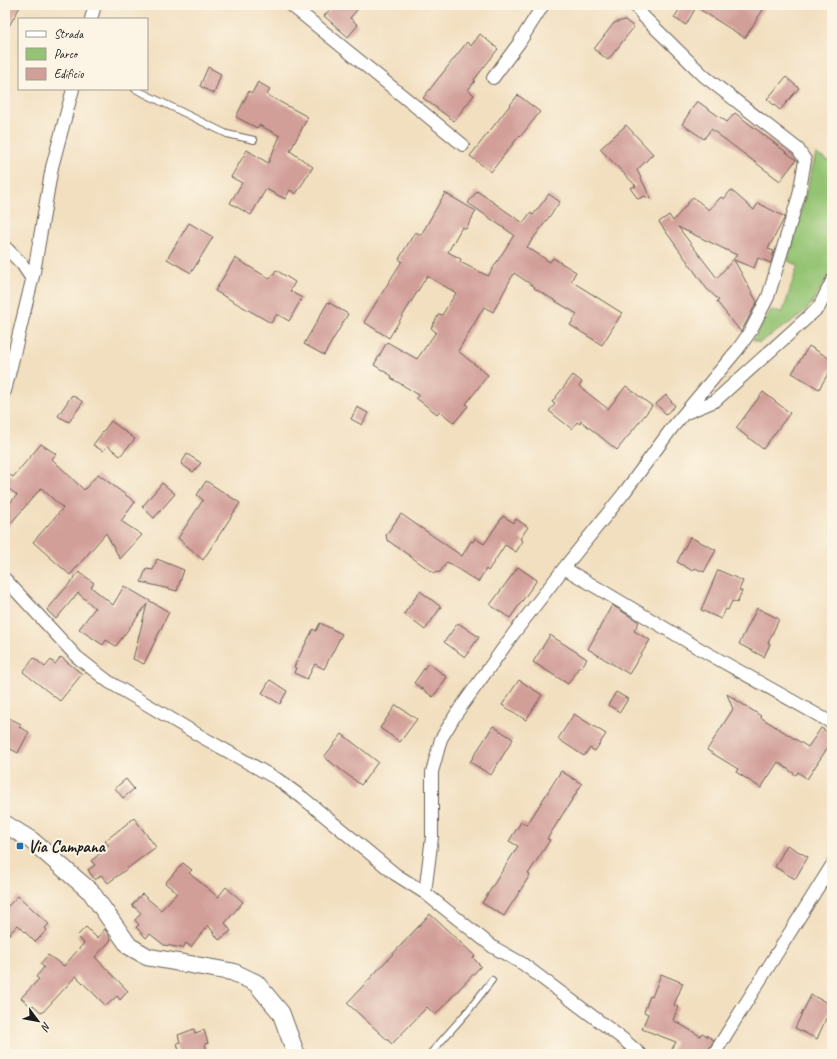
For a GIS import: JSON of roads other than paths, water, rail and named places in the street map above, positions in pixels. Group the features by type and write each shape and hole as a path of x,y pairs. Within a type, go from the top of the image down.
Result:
{"main road":[{"path":"5,824 31,840 91,892 129,946 148,957 233,972 256,983 280,1013 296,1054"}],"street":[{"path":"91,18 95,5"},
{"path":"291,5 463,145"},
{"path":"493,78 519,43 543,5"},
{"path":"426,893 432,837 432,772 441,739 456,714 514,633 750,332 768,297 798,195 805,160 798,149 704,76 644,17 635,5"},
{"path":"5,391 32,279 52,167 73,90"},
{"path":"5,247 22,264 32,279"},
{"path":"685,413 715,401 819,307 832,281"},
{"path":"564,568 700,649 832,723"},
{"path":"5,580 77,657 109,682 277,779 395,874 426,893 493,947 523,964 623,1039 640,1054"},
{"path":"714,1054 832,865"}],"lane":[{"path":"137,90 227,134 254,140"},
{"path":"430,1054 468,1011 492,980"}],"place":[{"name":"Via Campana","path":"20,846"}]}
